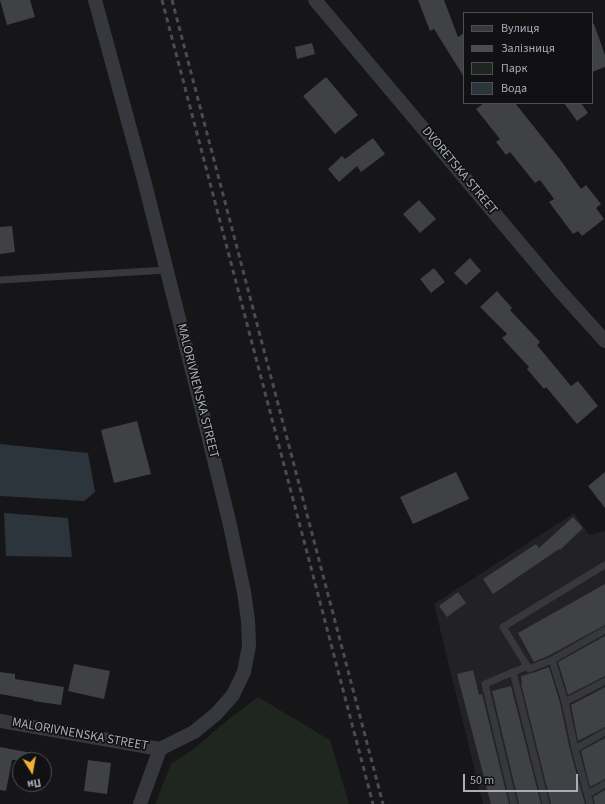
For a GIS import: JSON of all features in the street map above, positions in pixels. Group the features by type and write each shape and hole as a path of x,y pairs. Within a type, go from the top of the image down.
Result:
{"street":[{"name":"MALORIVNENSKA STREET","path":"0,721 160,749 194,732 216,714 233,695 244,672 249,646 248,621 244,592 230,525 166,270 95,0"},
{"name":"DVORETSKA STREET","path":"315,0 559,290 605,341"},
{"name":"MALORIVNENSKA STREET","path":"140,804 160,749"}],"lane":[{"path":"0,280 166,270"},
{"path":"528,666 504,627 605,565"},
{"path":"514,804 485,684 528,666 529,668 552,660 605,630"},
{"path":"552,660 565,702 575,749 590,804"},
{"path":"513,672 546,804"},
{"path":"565,702 605,680"},
{"path":"575,749 605,732"},
{"path":"588,794 605,784"}],"shaded area":[{"path":"574,513 589,535 605,531 605,804 483,804 434,604"}],"green space":[{"path":"258,697 330,740 349,804 155,804 171,764 195,748 230,718"}],"water":[{"path":"0,444 88,453 95,492 84,501 0,496"},
{"path":"4,513 68,518 72,557 6,556"}],"building":[{"path":"0,0 30,0 35,17 7,25"},
{"path":"418,0 444,0 458,37 463,34 463,75 434,29 430,31"},
{"path":"593,24 605,55 605,67 593,72"},
{"path":"312,43 315,54 297,59 295,47"},
{"path":"326,77 358,115 335,134 303,96"},
{"path":"483,104 516,104 562,162 581,189 586,185 601,204 596,208 604,219 582,236 578,231 573,234 549,202 554,199 540,180 535,183 510,152 506,155 496,142 500,139 476,109"},
{"path":"565,104 582,104 588,113 577,121"},
{"path":"373,138 385,154 361,172 357,166 339,182 328,169 342,156 345,159"},
{"path":"419,200 436,219 420,233 403,214"},
{"path":"12,226 15,252 0,254 0,227"},
{"path":"470,258 481,271 466,285 454,273"},
{"path":"434,268 445,282 431,293 420,279"},
{"path":"497,291 512,308 510,310 540,342 537,345 571,386 578,381 598,406 577,424 546,387 544,389 527,369 529,367 502,338 507,334 480,307"},
{"path":"137,421 151,474 114,483 101,430"},
{"path":"456,472 469,499 413,524 400,497"},
{"path":"605,472 605,508 588,486"},
{"path":"573,517 583,528 560,550 559,549 493,594 483,579 536,544 539,548"},
{"path":"605,584 605,625 534,662 518,633"},
{"path":"458,592 466,603 447,617 439,606"},
{"path":"605,636 605,676 568,695 558,662"},
{"path":"74,664 110,671 104,699 68,691"},
{"path":"549,667 560,703 570,750 585,804 551,804 521,684 521,676"},
{"path":"473,670 479,695 482,694 509,804 491,804 457,674"},
{"path":"0,672 15,674 15,679 64,687 61,705 0,694"},
{"path":"511,686 541,804 519,804 492,691"},
{"path":"605,687 605,727 578,741 571,705"},
{"path":"605,738 605,779 590,787 581,751"},
{"path":"0,747 26,752 12,752 12,760 6,791 0,790"},
{"path":"88,760 111,763 107,794 84,791"},
{"path":"605,790 605,804 595,804 593,797"}],"railway":[{"path":"162,0 373,804"},
{"path":"172,0 383,804"}]}
